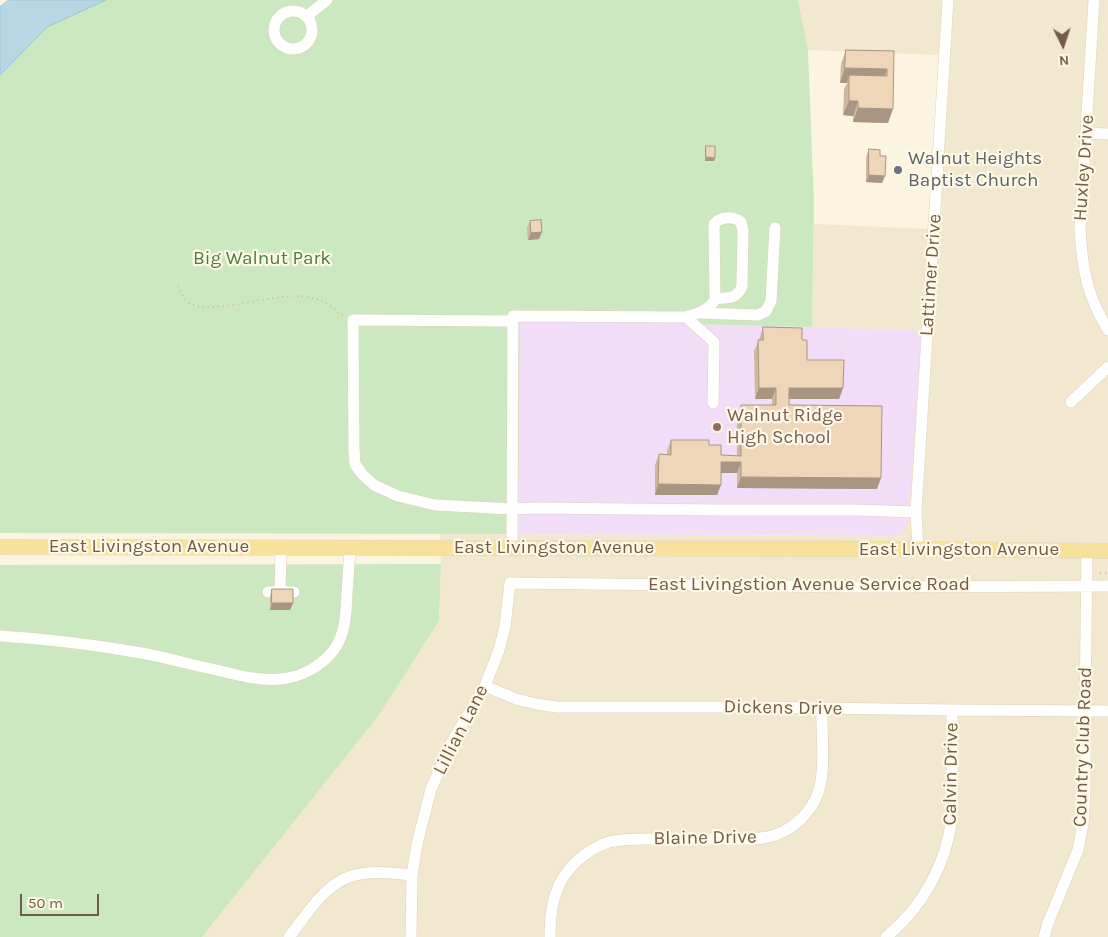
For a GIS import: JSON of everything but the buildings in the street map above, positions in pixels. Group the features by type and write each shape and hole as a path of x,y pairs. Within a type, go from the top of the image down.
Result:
{"main road":[{"name":"East Livingston Avenue","path":"0,547 1108,551"}],"street":[{"path":"307,16 327,0"},
{"name":"Lattimer Drive","path":"918,549 916,512 948,0"},
{"name":"Huxley Drive","path":"1094,0 1080,228 1081,252 1090,294 1100,318 1108,330"},
{"path":"1087,133 1108,134"},
{"path":"512,548 513,316 686,318 706,310 715,299 714,224 724,218 736,218 741,222 743,231 742,286 740,293 734,296 715,299"},
{"path":"699,312 758,314 766,311 771,301 775,228"},
{"path":"686,318 714,342 713,403"},
{"path":"513,321 353,320 355,464 362,474 374,485 398,496 435,505 512,509 916,512"},
{"path":"1071,402 1108,367"},
{"path":"280,592 281,547"},
{"path":"0,636 55,640 130,652 241,676 272,679 290,677 317,666 333,650 338,642 346,621 350,548"},
{"name":"Country Club Road","path":"1044,937 1078,850 1083,824 1085,794 1087,551"},
{"name":"East Livingstion Avenue Service Road","path":"510,583 857,587 1108,586"},
{"name":"Lillian Lane","path":"411,937 412,875 417,844 431,789 453,740 485,686 499,650 510,583"},
{"path":"268,592 294,592"},
{"name":"Dickens Drive","path":"485,686 516,699 557,707 1108,711"},
{"name":"Blaine Drive","path":"550,937 552,902 564,875 573,864 595,848 609,842 637,839 755,839 776,835 795,825 804,817 815,800 821,782 822,708"},
{"name":"Calvin Drive","path":"886,937 899,926 924,895 944,856 952,816 952,710"},
{"path":"290,937 320,898 339,882 364,874 412,875"}],"path":[{"path":"178,286 183,298 193,306 206,308 281,296 297,296 314,298 353,320"},
{"path":"1100,573 1108,572"}],"shaded area":[{"path":"798,0 1108,0 1108,937 202,937 379,715 439,621 440,534 899,536 922,331 812,327 814,224 929,229 940,55 808,50"},
{"name":"Walnut Ridge High School","path":"520,320 922,331 908,524 899,536 518,534"}],"green space":[{"name":"Big Walnut Park","path":"47,0 798,0 808,50 814,206 812,327 520,320 518,534 0,533 0,42"},
{"path":"441,564 439,621 379,715 202,937 0,937 0,565"}],"water":[{"path":"9,0 106,0 47,27 0,75 0,7"}],"place":[{"name":"Walnut Heights Baptist Church","path":"898,170"},
{"name":"Walnut Ridge High School","path":"717,427"}]}
